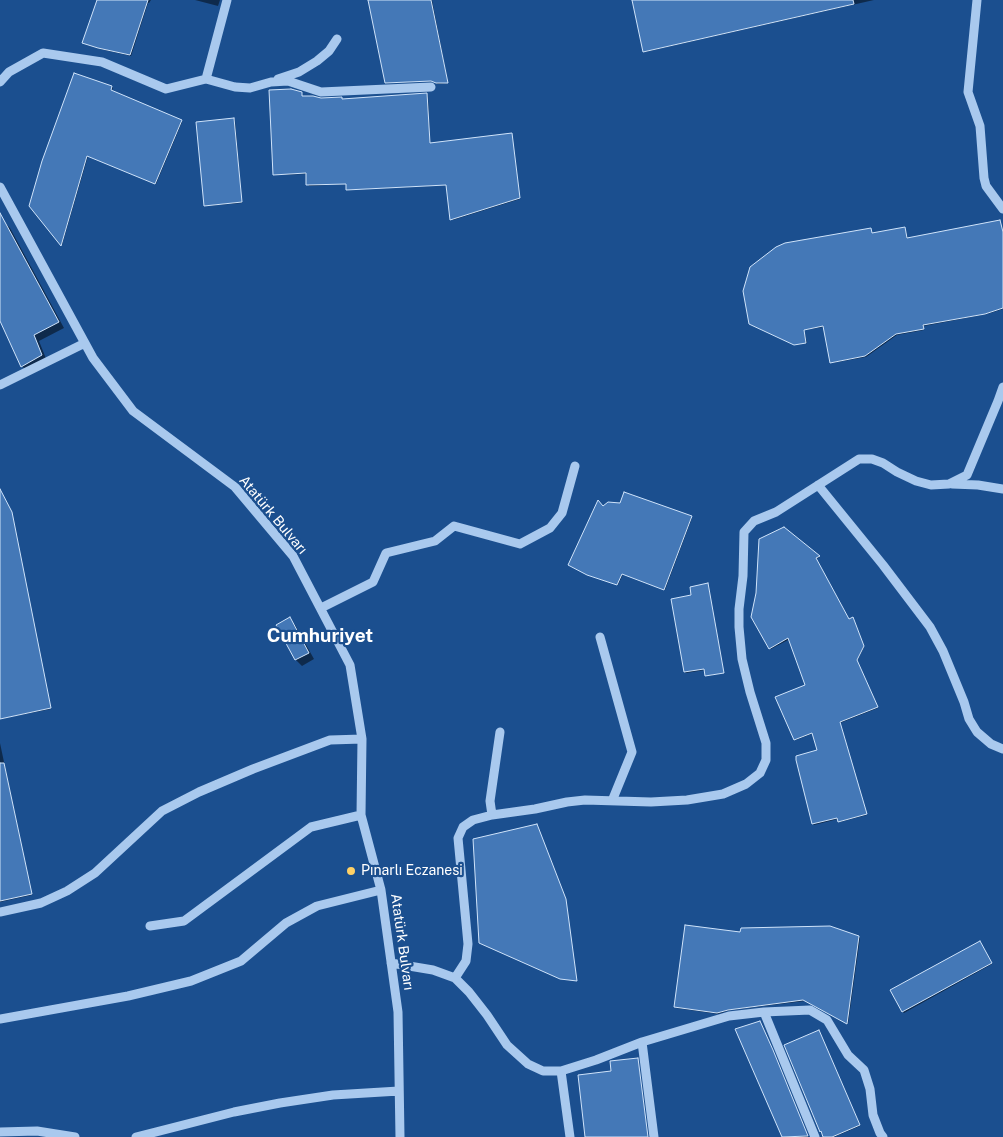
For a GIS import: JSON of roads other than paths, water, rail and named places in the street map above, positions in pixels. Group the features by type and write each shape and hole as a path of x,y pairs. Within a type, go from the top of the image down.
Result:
{"street":[{"path":"206,80 227,0"},
{"path":"977,0 968,92 980,126 986,186 1003,209"},
{"path":"0,82 9,72 42,53 102,62 166,89 206,80 235,87 250,88 299,72 329,51 337,39"},
{"path":"271,82 288,81 322,92 431,87"},
{"name":"Atatürk Bulvarı","path":"0,187 93,358 133,411 235,488 294,556 350,665 362,739 361,815 381,890 398,1012 400,1137"},
{"path":"0,385 85,343"},
{"path":"949,484 967,475 1003,387"},
{"path":"455,978 466,961 468,944 458,838 463,827 473,820 492,815 585,800 651,802 687,800 723,794 746,784 760,773 766,760 766,743 742,659 739,627 744,532 754,521 776,512 858,459 883,463 916,481 931,485 978,485 1003,490"},
{"path":"321,608 374,582 386,553 434,541 454,526 520,544 550,528 562,513 574,466"},
{"path":"818,485 930,627 943,651 964,702 968,719 977,732 991,744 1003,750"},
{"path":"600,636 632,752 612,801"},
{"path":"492,815 490,801 500,732"},
{"path":"0,912 41,903 68,891 95,873 162,811 199,792 330,740 362,739"},
{"path":"150,926 184,921 311,827 361,815"},
{"path":"0,1019 128,996 191,981 241,961 286,924 317,906 381,890"},
{"path":"391,963 433,970 455,978 475,999 507,1045 528,1064 543,1071 561,1071 642,1042 729,1016 810,1010 827,1020 848,1055 864,1070 870,1089 873,1115 880,1133 884,1137"},
{"path":"764,1012 816,1137"},
{"path":"642,1042 654,1137"},
{"path":"561,1071 570,1137"},
{"path":"136,1137 234,1112 280,1103 333,1095 399,1091"},
{"path":"0,1132 37,1131 75,1137"}],"place":[{"name":"Pınarlı Eczanesi","path":"351,871"}],"district":[{"name":"Cumhuriyet","path":"320,636"}]}
